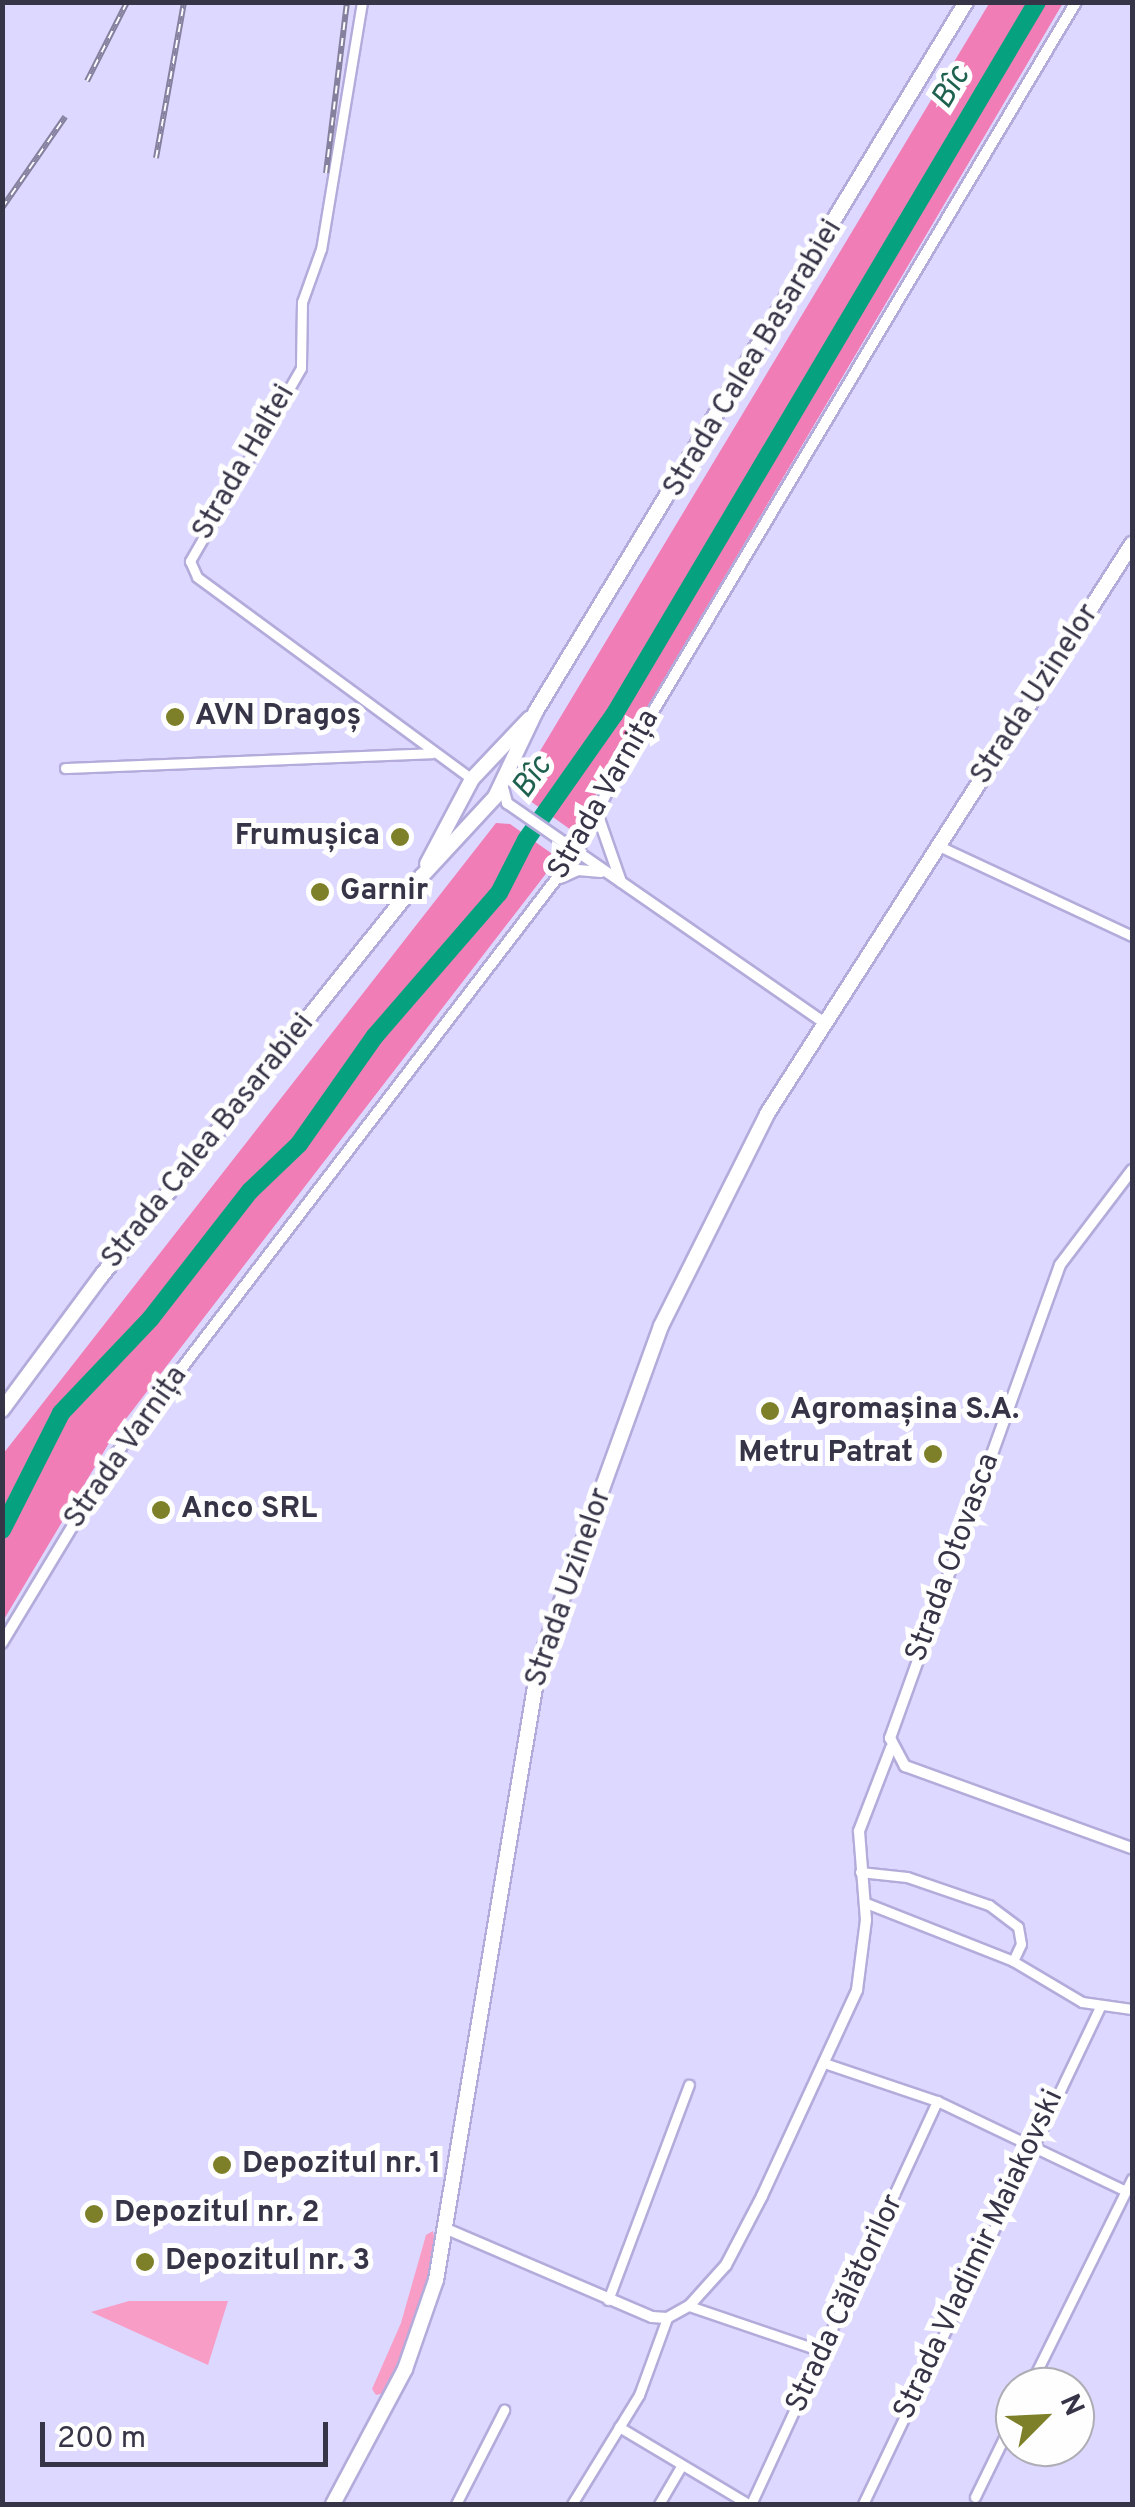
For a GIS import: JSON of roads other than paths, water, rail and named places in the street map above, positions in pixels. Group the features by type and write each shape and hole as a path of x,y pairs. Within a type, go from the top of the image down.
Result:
{"main road":[{"name":"Strada Calea Basarabiei","path":"2,1410 114,1260 420,877 487,806 502,784 536,711 966,2"},
{"name":"Strada Uzinelor","path":"333,2504 404,2369 449,2230 539,1664 661,1326 744,1152 1132,544"},
{"name":"Strada Calea Basarabiei","path":"420,877 473,779 536,711"},
{"path":"473,779 502,784"},
{"path":"473,779 487,806"}],"street":[{"name":"Strada Haltei","path":"362,2 321,249 302,302 301,368 190,560 198,577 473,779"},
{"name":"Strada Varnița","path":"2,1643 116,1454 577,852 597,812 1076,2"},
{"path":"65,768 432,752"},
{"path":"502,784 511,806 826,1024"},
{"path":"487,806 511,806"},
{"path":"597,812 624,887"},
{"path":"939,846 1132,936"},
{"path":"559,878 578,870 603,872"},
{"name":"Strada Otovasca","path":"667,2318 689,2306 726,2266 827,2064 857,1990 866,1903 859,1831 1060,1265 1132,1170"},
{"path":"891,1743 905,1766 956,1788 1132,1848"},
{"path":"860,1872 957,1891 1004,1913 1021,1936 1012,1961"},
{"path":"866,1903 1012,1961 1058,1992 1100,2007 1132,2009"},
{"name":"Strada Vladimir Maiakovski","path":"863,2504 1029,2148 1100,2007"},
{"path":"827,2064 936,2101 1124,2190"},
{"path":"608,2300 689,2085"},
{"name":"Strada Călătorilor","path":"753,2504 936,2101"},
{"path":"1039,2367 1132,2179"},
{"path":"449,2230 608,2300 667,2318 643,2384 572,2504"},
{"path":"689,2306 824,2352"},
{"path":"456,2504 504,2410"},
{"path":"618,2427 671,2456 680,2468 753,2504"},
{"path":"974,2498 995,2455"},
{"path":"659,2504 680,2468"}],"waterway":[{"name":"Bîc","path":"2,1530 61,1413 151,1318 250,1191 299,1144 375,1036 499,893 526,840 614,715 1037,2"}],"railway":[{"path":"87,81 127,2"},
{"path":"156,158 184,2"},
{"path":"326,173 347,2"},
{"path":"2,208 65,117"}],"place":[{"name":"AVN Dragoș","path":"175,717"},
{"name":"Frumușica","path":"400,837"},
{"name":"Garnir","path":"320,892"},
{"name":"Agromașina S.A.","path":"770,1411"},
{"name":"Metru Patrat","path":"933,1454"},
{"name":"Anco SRL","path":"161,1510"},
{"name":"Depozitul nr. 1","path":"222,2165"},
{"name":"Depozitul nr. 2","path":"94,2214"},
{"name":"Depozitul nr. 3","path":"145,2262"}]}
